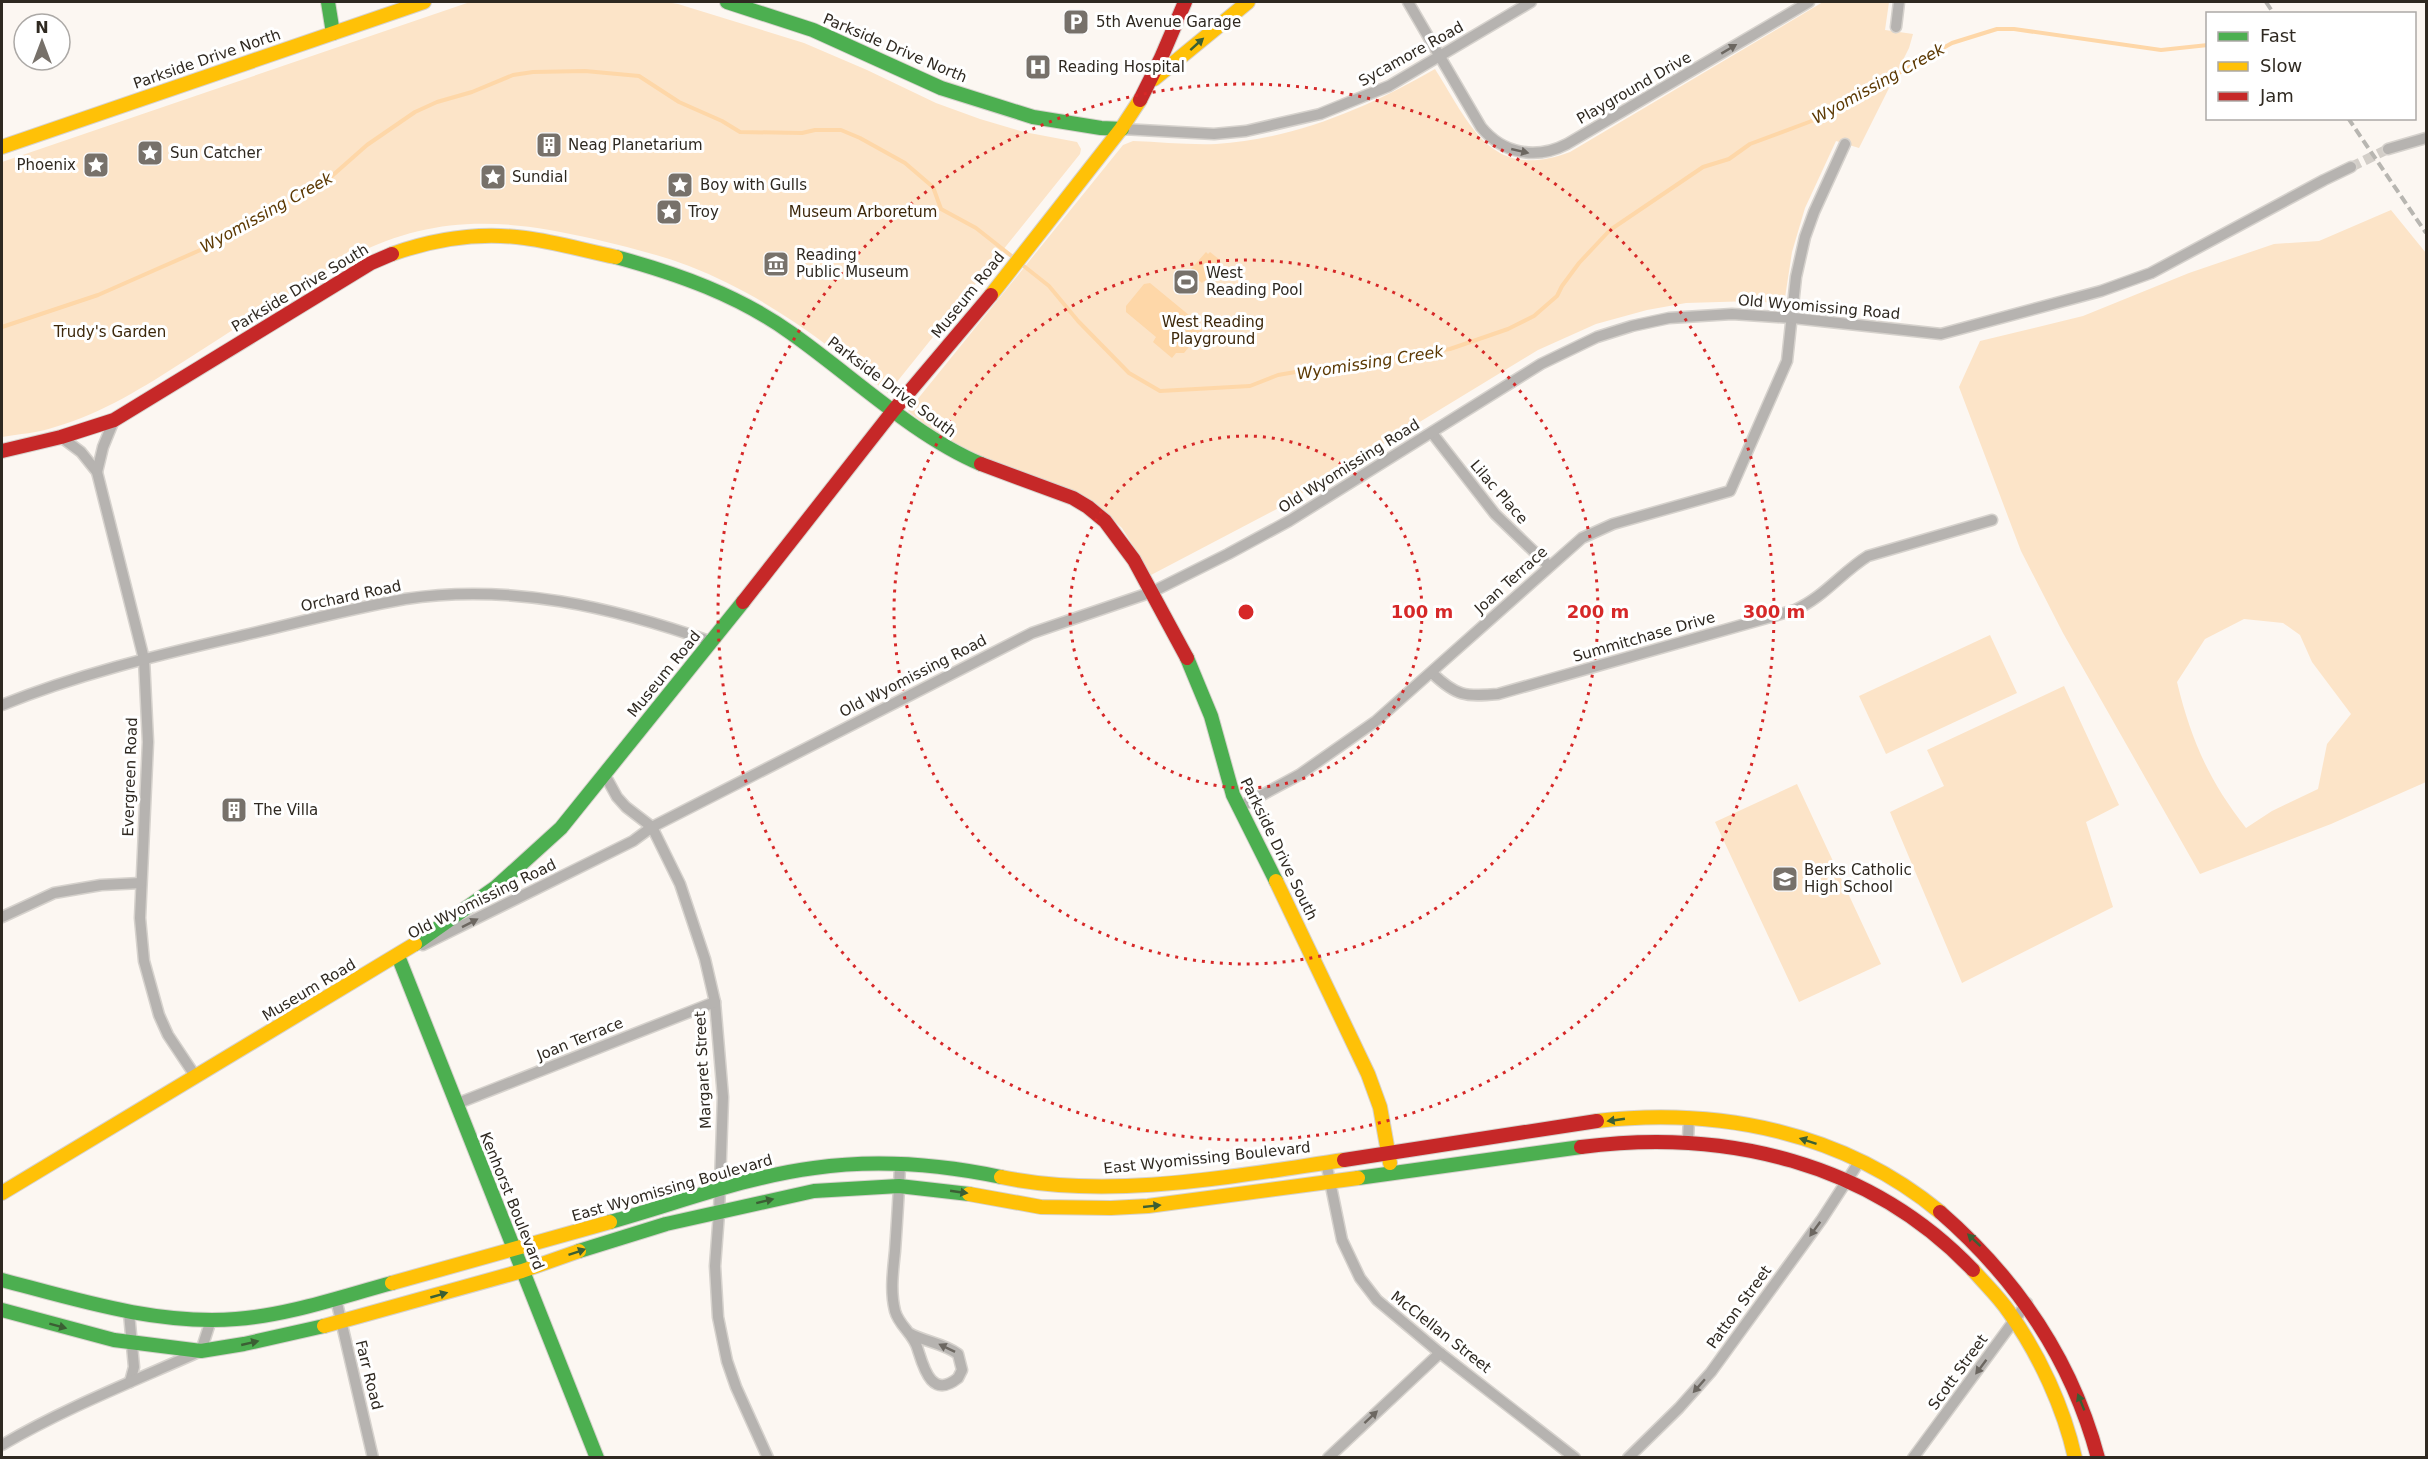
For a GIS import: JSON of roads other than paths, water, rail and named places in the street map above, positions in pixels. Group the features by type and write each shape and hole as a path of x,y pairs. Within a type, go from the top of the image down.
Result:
{"street":[{"path":"328,2 333,33"},
{"name":"Parkside Drive North","path":"2,147 424,2"},
{"name":"Parkside Drive North","path":"727,2 813,30 941,88 1033,117 1101,128 1122,129"},
{"name":"Museum Road","path":"2,1193 398,956 496,887 561,828 712,642 893,411 1004,278 1122,129 1151,80 1185,2"},
{"path":"1151,80 1248,2"},
{"name":"Playground Drive","path":"1408,2 1490,137 1516,152 1532,154 1559,149 1809,2"},
{"name":"Sycamore Road","path":"1122,129 1214,134 1246,131 1302,118 1361,99 1389,86 1530,2"},
{"path":"1896,27 1899,2"},
{"path":"2388,149 2427,138"},
{"name":"Joan Terrace","path":"1238,808 1275,789 1334,753 1376,721 1572,545 1604,527 1730,490 1787,361 1796,277 1805,237 1845,144"},
{"name":"Old Wyomissing Road","path":"398,956 459,928 633,840 652,827 1022,638 1062,621 1152,591 1290,521 1563,351 1615,331 1692,315 1732,314 1793,318 1941,334 2101,291 2162,268 2350,167"},
{"name":"Parkside Drive South","path":"2,450 61,437 114,420 371,263 394,253 438,240 487,237 524,238 617,257 678,275 716,290 790,332 940,445 966,459 1064,494 1094,511 1115,532 1135,559 1170,623 1206,702 1222,767 1238,808 1246,819 1368,1074 1380,1107 1392,1173"},
{"name":"Evergreen Road","path":"97,472 103,447 114,420"},
{"name":"Lilac Place","path":"1432,433 1495,514 1548,566"},
{"name":"Evergreen Road","path":"61,437 81,452 97,472 144,659 148,742 141,883 141,936 152,994 168,1035 196,1077"},
{"name":"Summitchase Drive","path":"1432,673 1453,690 1470,697 1498,694 1795,609 1817,598 1853,566 1868,556 1992,520"},
{"name":"Orchard Road","path":"2,705 75,678 144,659 387,603 439,596 517,596 577,603 634,616 712,642"},
{"name":"Margaret Street","path":"605,775 626,807 652,827 688,904 701,942 715,1002 723,1097 715,1266 717,1308 722,1341 736,1388 768,1458"},
{"path":"2,917 54,893 101,885 141,883"},
{"name":"Kenhorst Boulevard","path":"398,956 597,1458"},
{"name":"Joan Terrace","path":"456,1104 715,1002"},
{"path":"1688,1140 1689,1117"},
{"name":"East Wyomissing Boulevard","path":"2,1280 129,1312 172,1319 211,1320 272,1314 336,1299 514,1251 739,1184 806,1169 853,1164 900,1164 951,1167 1043,1184 1110,1186 1182,1180 1326,1162 1629,1119 1689,1117 1742,1123 1819,1144 1859,1162 1914,1192 1950,1220 1986,1252 2027,1303 2068,1373 2082,1404 2098,1458"},
{"path":"2,1445 32,1428 201,1351 244,1344 341,1322 522,1271 624,1236 814,1191 899,1186 962,1193 1041,1207 1112,1208 1161,1205 1613,1143 1688,1140 1776,1155 1803,1162 1847,1180 1898,1209 1926,1229 1956,1254 1992,1290 2014,1319 2030,1346 2059,1406 2075,1458"},
{"name":"McClellan Street","path":"1326,1162 1342,1240 1360,1278 1377,1300 1440,1353 1575,1458"},
{"name":"Patton Street","path":"1628,1458 1700,1386 1822,1219 1859,1162"},
{"path":"900,1164 893,1295 896,1315 901,1324 915,1341 930,1381 946,1384 958,1378 962,1370 958,1354 945,1346 921,1340 909,1333"},
{"name":"Farr Road","path":"336,1299 373,1458"},
{"name":"Scott Street","path":"1913,1458 2027,1303"},
{"path":"2,1310 131,1342 201,1351"},
{"path":"129,1312 134,1366 130,1382"},
{"path":"201,1351 211,1320"},
{"path":"1328,1458 1440,1353"}],"waterway":[{"name":"Wyomissing Creek","path":"1020,263 1049,286 1078,321 1129,373 1160,391 1250,386 1278,375 1450,349 1508,329 1534,316 1557,296 1579,263 1610,230 1703,167 1729,159 1750,144 1817,119 1952,43 1997,29 2014,29 2161,50 2206,45"},
{"name":"Wyomissing Creek","path":"2,327 98,295 214,244 324,183 367,145 415,112 513,75 533,72 585,71 639,76 679,102 722,121 740,132 802,133 815,130 841,130 905,163 933,187 941,209 976,228 1014,258"}],"tunnel":[{"path":"2351,167 2388,149"}],"railway":[{"path":"2266,2 2273,12"},
{"path":"2349,120 2426,233"}],"place":[{"name":"5th Avenue Garage","path":"1076,22"},
{"name":"Reading Hospital","path":"1038,67"},
{"name":"Neag Planetarium","path":"549,145"},
{"name":"Sun Catcher","path":"150,153"},
{"name":"Phoenix","path":"96,165"},
{"name":"Sundial","path":"493,177"},
{"name":"Boy with Gulls","path":"680,185"},
{"name":"Troy","path":"669,212"},
{"name":"Reading Public Museum","path":"776,264"},
{"name":"West Reading Pool","path":"1186,282"},
{"name":"The Villa","path":"234,810"},
{"name":"Berks Catholic High School","path":"1785,879"}],"park label":[{"name":"Museum Arboretum","path":"863,212"},
{"name":"West Reading Playground","path":"1213,330"},
{"name":"Trudy's Garden","path":"110,332"}]}
